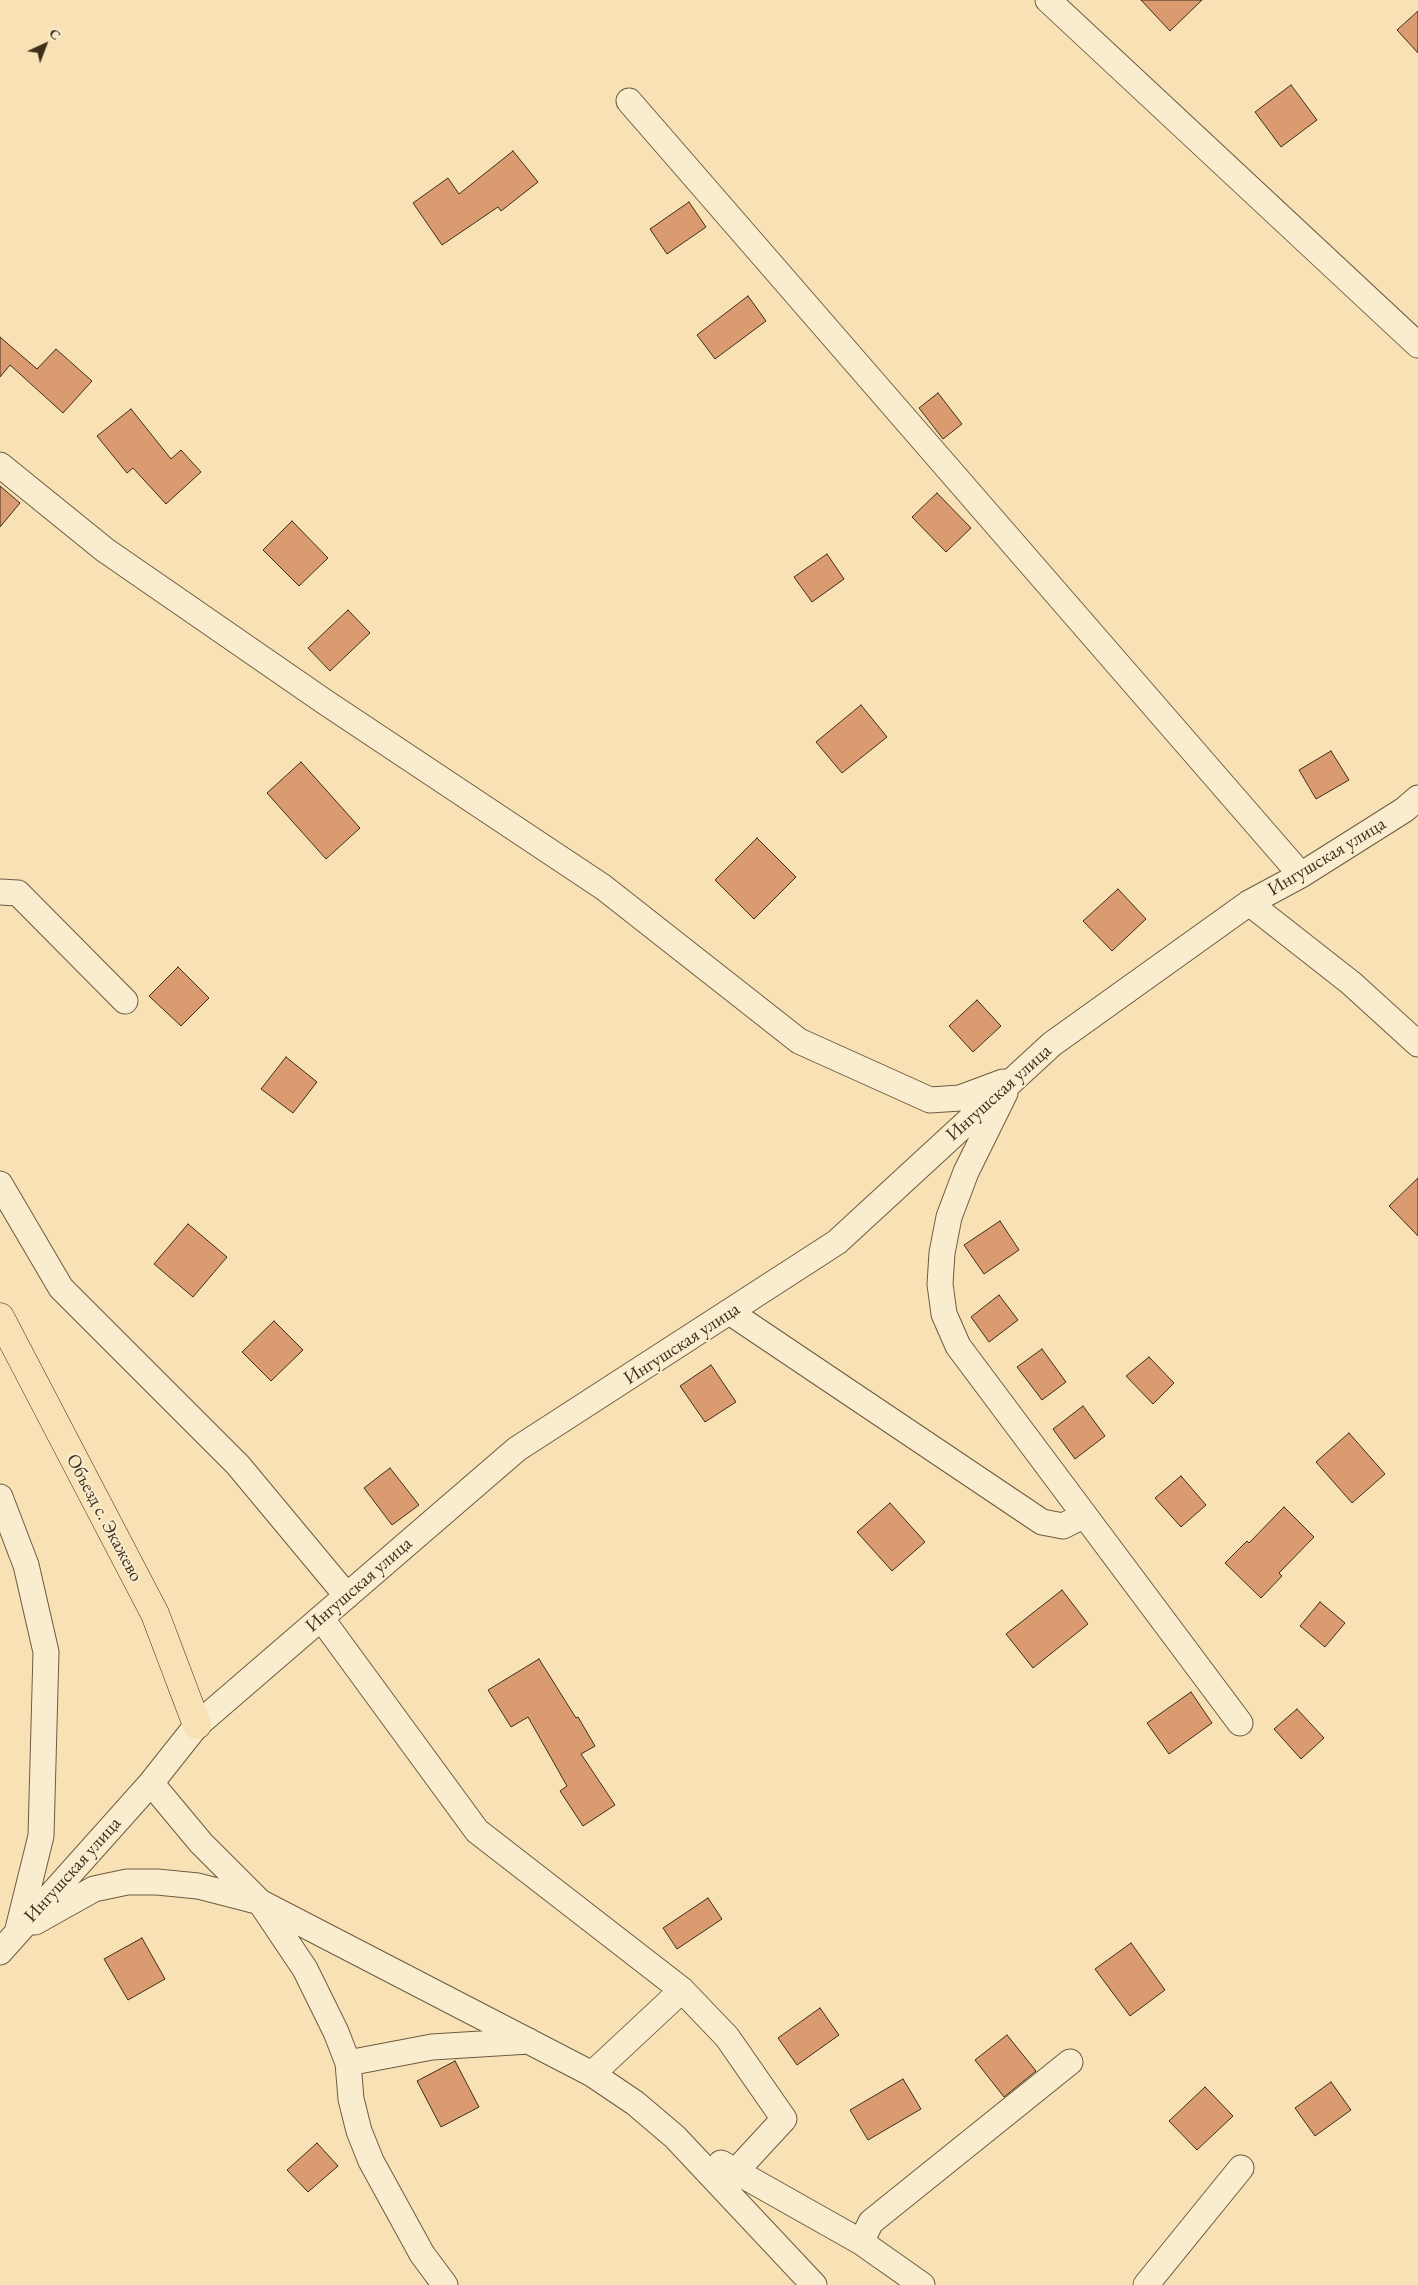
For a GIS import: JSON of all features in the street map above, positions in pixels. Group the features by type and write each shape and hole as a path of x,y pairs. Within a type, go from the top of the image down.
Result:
{"main road":[{"name":"Объезд с. Экажево","path":"0,1317 155,1614 197,1725"}],"street":[{"path":"1048,0 1418,345"},
{"path":"629,101 1301,875"},
{"path":"0,465 105,550 325,702 603,887 799,1041 930,1100 960,1098 1012,1079"},
{"name":"Ингушская улица","path":"0,1952 151,1783 197,1725 517,1449 731,1313 837,1242 1052,1044 1249,904 1301,875 1404,810 1418,798"},
{"path":"0,892 18,893 125,1001"},
{"path":"1249,904 1351,982 1418,1044"},
{"path":"1012,1079 966,1172 950,1217 942,1253 940,1284 944,1314 958,1346 1083,1516 1240,1723"},
{"path":"0,1184 61,1288 238,1465 347,1596"},
{"path":"731,1313 1042,1522 1064,1526 1083,1516"},
{"path":"0,1497 26,1565 46,1652 41,1836 18,1932"},
{"path":"321,1618 477,1831 682,1990 727,2037 784,2120 736,2171"},
{"path":"151,1783 201,1843 260,1902 304,1969 336,2032 348,2063 351,2099 359,2131 371,2161 422,2254 445,2285"},
{"path":"18,1932 94,1890 127,1882 157,1882 198,1886 260,1902 592,2074 635,2103 676,2137 814,2285"},
{"path":"592,2074 682,1990"},
{"path":"348,2063 432,2046 529,2041"},
{"path":"861,2242 870,2222 1070,2062"},
{"path":"676,2137 861,2242 922,2285"},
{"path":"1146,2285 1241,2168"}],"building":[{"path":"1141,0 1202,0 1170,31"},
{"path":"1418,11 1418,53 1397,30"},
{"path":"1291,85 1317,120 1281,147 1255,112"},
{"path":"513,151 538,182 501,211 498,207 442,245 413,203 448,178 459,194"},
{"path":"689,202 706,227 667,254 650,229"},
{"path":"748,296 766,321 715,359 697,335"},
{"path":"0,337 37,369 56,349 92,381 63,413 10,365 0,377"},
{"path":"938,393 962,424 943,439 919,408"},
{"path":"131,409 171,459 181,450 201,472 166,504 133,468 127,473 97,436"},
{"path":"0,486 20,503 0,527"},
{"path":"937,493 971,528 946,552 912,517"},
{"path":"292,521 328,558 299,586 263,550"},
{"path":"827,554 844,579 812,602 794,577"},
{"path":"348,610 370,633 330,671 308,648"},
{"path":"861,705 887,737 842,773 816,742"},
{"path":"1331,751 1349,780 1316,799 1299,770"},
{"path":"301,762 360,828 326,859 267,793"},
{"path":"757,838 796,877 754,919 715,880"},
{"path":"1118,889 1146,919 1112,951 1083,921"},
{"path":"178,967 209,998 181,1026 149,996"},
{"path":"977,1000 1001,1026 973,1052 949,1026"},
{"path":"286,1057 317,1082 293,1113 261,1089"},
{"path":"1418,1178 1418,1236 1389,1206"},
{"path":"1000,1221 1019,1250 984,1274 964,1245"},
{"path":"188,1224 227,1257 193,1297 154,1264"},
{"path":"999,1295 1018,1320 989,1342 971,1317"},
{"path":"274,1321 303,1350 271,1381 242,1352"},
{"path":"1042,1349 1066,1382 1042,1400 1017,1367"},
{"path":"1149,1357 1174,1383 1153,1404 1126,1376"},
{"path":"711,1365 736,1402 705,1422 680,1386"},
{"path":"1083,1406 1105,1436 1075,1459 1053,1429"},
{"path":"1349,1433 1385,1474 1352,1503 1316,1462"},
{"path":"390,1468 419,1505 392,1525 364,1488"},
{"path":"1181,1476 1206,1505 1181,1527 1155,1498"},
{"path":"890,1503 925,1542 892,1571 857,1532"},
{"path":"1284,1507 1314,1537 1279,1573 1282,1576 1261,1598 1225,1563 1247,1541 1249,1543"},
{"path":"1062,1590 1088,1624 1033,1668 1006,1634"},
{"path":"1320,1602 1345,1623 1325,1647 1300,1626"},
{"path":"539,1659 595,1746 581,1754 615,1805 583,1826 560,1791 567,1786 528,1717 511,1727 488,1690"},
{"path":"1191,1692 1212,1723 1169,1754 1147,1723"},
{"path":"1297,1709 1324,1738 1301,1759 1274,1729"},
{"path":"708,1898 722,1919 677,1949 663,1928"},
{"path":"142,1938 165,1979 128,2000 104,1959"},
{"path":"1131,1943 1165,1990 1130,2016 1095,1969"},
{"path":"820,2008 839,2035 797,2065 778,2038"},
{"path":"1007,2035 1036,2071 1004,2097 975,2060"},
{"path":"455,2061 479,2107 441,2127 417,2081"},
{"path":"903,2079 921,2109 868,2140 850,2110"},
{"path":"1331,2082 1351,2110 1315,2136 1295,2108"},
{"path":"1205,2087 1233,2116 1197,2150 1169,2121"},
{"path":"317,2143 338,2166 308,2192 287,2170"}]}
